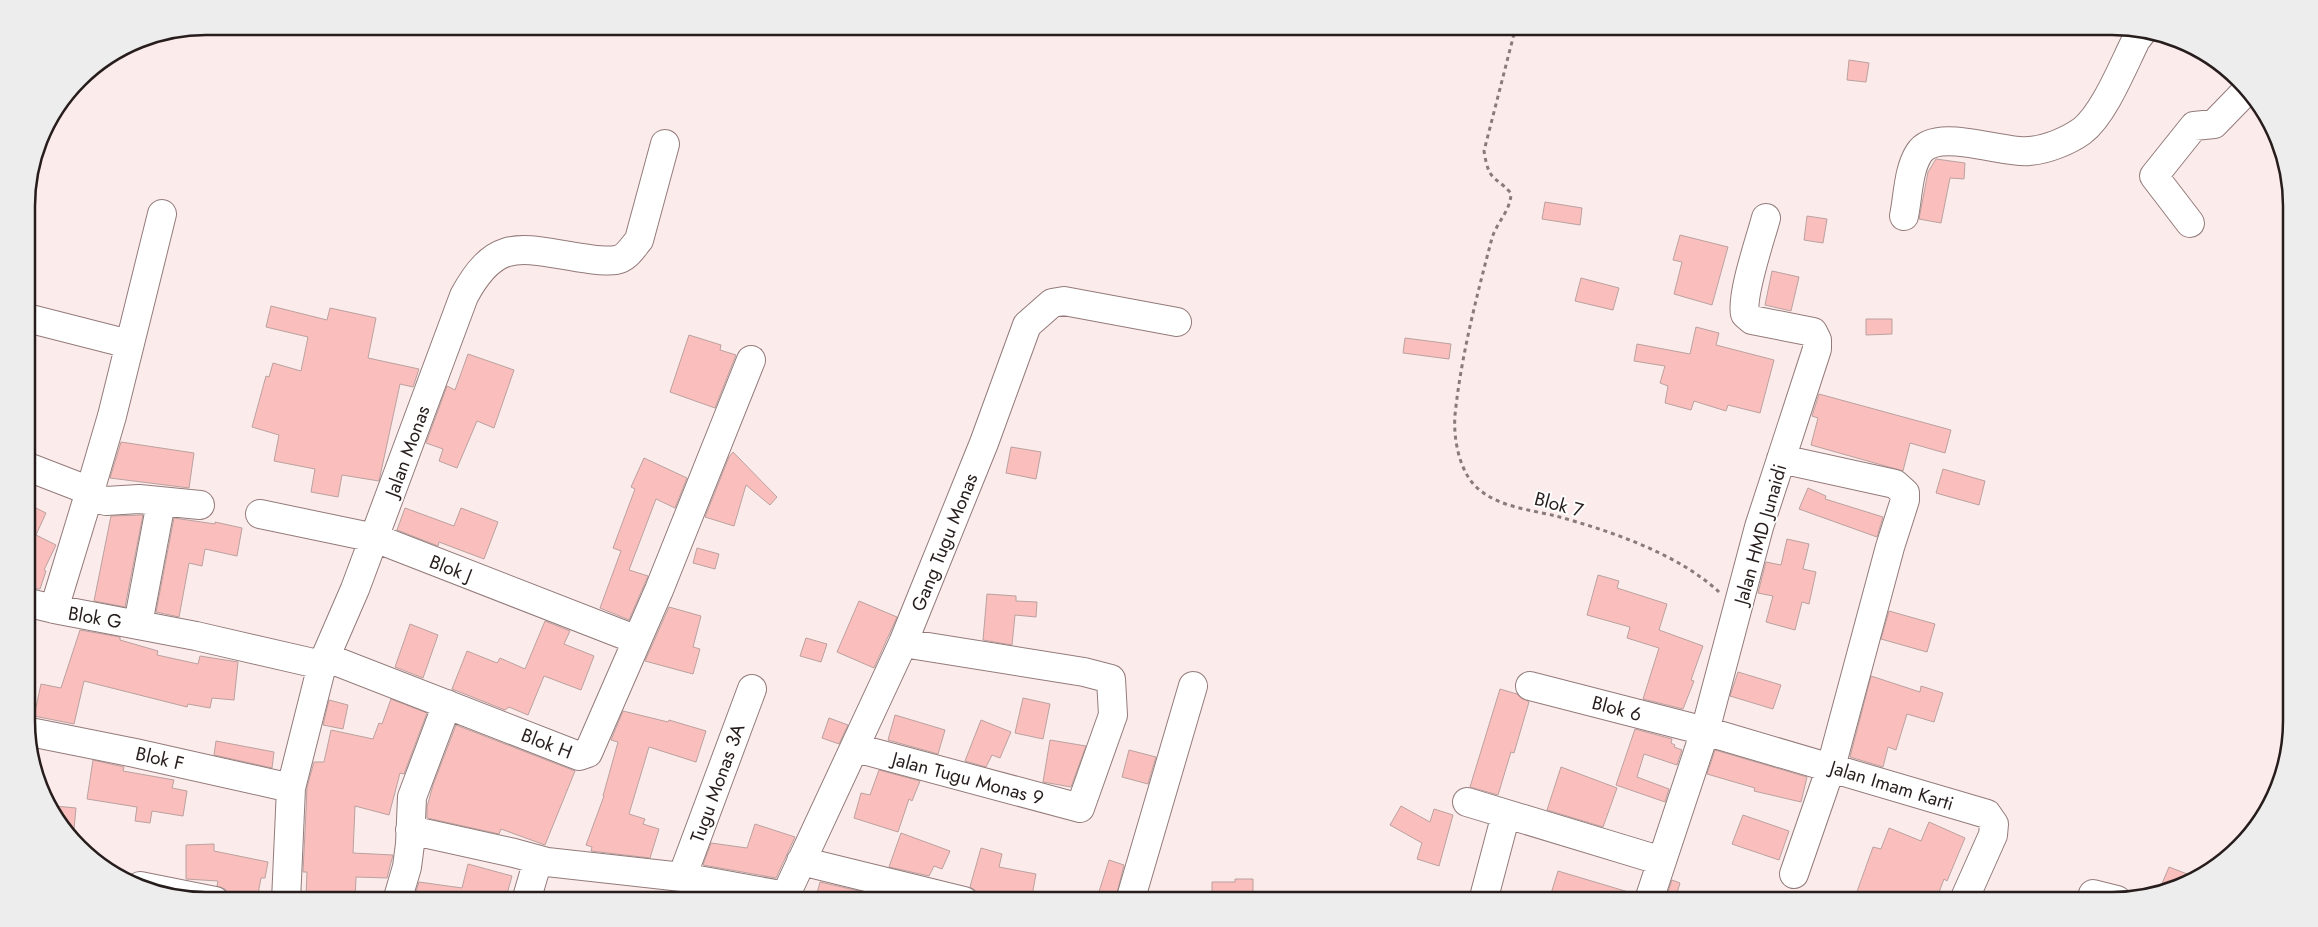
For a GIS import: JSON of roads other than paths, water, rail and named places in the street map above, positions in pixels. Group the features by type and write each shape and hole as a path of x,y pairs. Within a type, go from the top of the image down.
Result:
{"street":[{"path":"1904,216 1915,162 1924,148 1935,143 1959,141 1993,148 2030,151 2047,147 2082,131 2100,112 2139,37"},
{"path":"2190,223 2154,176 2194,126 2214,124 2242,95"},
{"name":"Jalan Monas","path":"286,892 290,788 324,661 375,538 464,296 474,278 488,261 501,253 518,249 600,260 618,260 624,256 639,240 665,144"},
{"name":"Blok G","path":"162,214 112,416 89,494 42,606 324,661 447,704"},
{"name":"Jalan HMD Junaidi","path":"1652,892 1705,731 1759,527 1817,349 1817,340 1813,332 1752,320 1746,314 1744,307 1766,218"},
{"name":"Gang Tugu Monas","path":"788,892 856,748 903,643 984,443 1027,325 1048,306 1064,301 1177,322"},
{"path":"35,320 129,344"},
{"path":"637,640 751,360"},
{"path":"1781,459 1895,484 1905,494 1905,500 1890,547 1831,767 1794,874"},
{"path":"35,471 106,501 139,499 200,505"},
{"path":"138,624 159,513"},
{"name":"Blok J","path":"260,514 375,538 637,640"},
{"name":"Blok H","path":"447,704 579,756 584,756 588,753 637,640"},
{"name":"Jalan Tugu Monas 9","path":"856,748 1080,808 1113,715 1111,679 1084,672 903,643"},
{"path":"1133,892 1193,686"},
{"name":"Blok 6","path":"1530,686 1705,731"},
{"name":"Tugu Monas 3A","path":"682,878 752,689"},
{"path":"400,892 407,867 412,797 447,704"},
{"name":"Jalan Imam Karti","path":"1705,731 1987,814 1994,824 1993,835 1968,892"},
{"name":"Blok F","path":"36,733 136,753 290,788"},
{"path":"1467,802 1662,861"},
{"path":"1485,892 1506,814"},
{"path":"410,830 538,860 682,878 754,892"},
{"path":"529,892 538,860"},
{"path":"801,861 927,892"}]}
